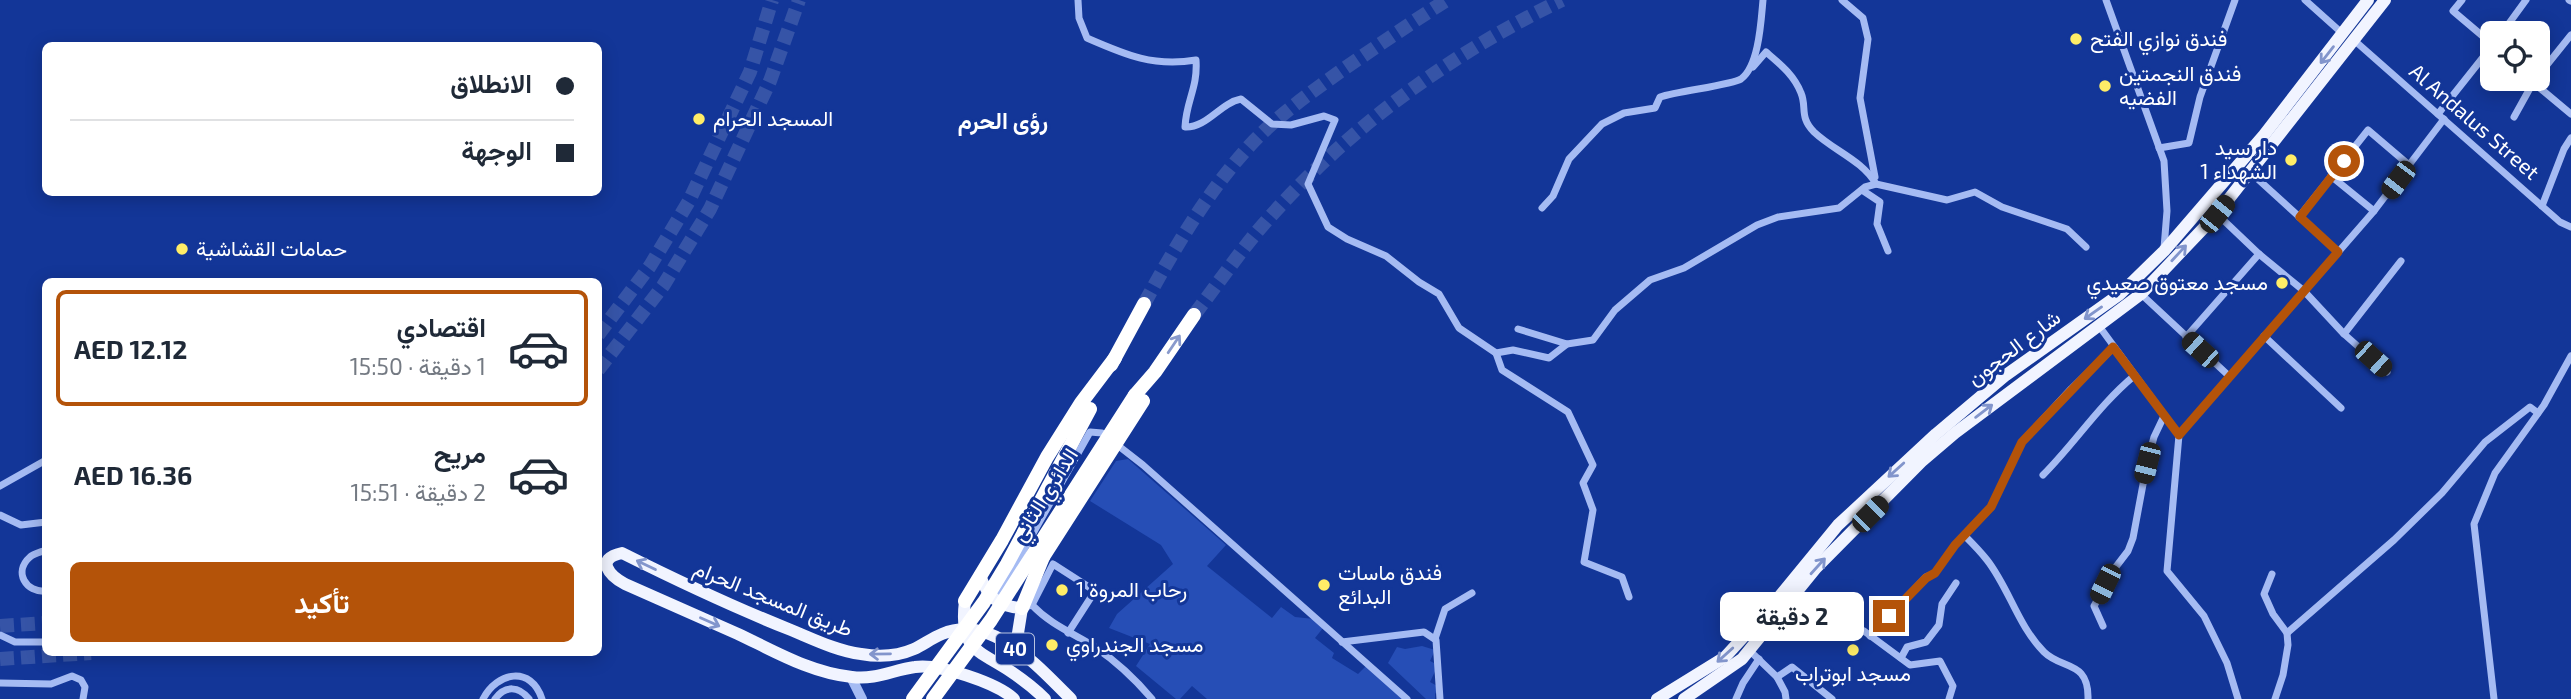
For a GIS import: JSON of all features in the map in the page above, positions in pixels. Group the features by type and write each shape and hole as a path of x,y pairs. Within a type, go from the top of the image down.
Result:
{"highway":[{"name":"الدائري الثاني","path":"913,699 984,602 1007,564 1086,406 1144,304"},
{"name":"الدائري الثاني","path":"933,699 991,620 1194,315"},
{"path":"1027,606 1044,557 1139,398"},
{"path":"965,601 1047,457 1086,406"}],"main road":[{"name":"شارع الحجون","path":"1657,699 1725,657 1770,608 1838,525 1936,434 2006,375 2120,294 2164,251 2264,135 2368,0"},
{"name":"شارع الحجون","path":"1684,699 1742,659 1754,655 1789,601 1816,568 1921,462 1955,433 2141,294 2217,214 2385,0"},
{"name":"طريق المسجد الحرام","path":"1014,699 1008,693 928,666 911,667 877,677 851,677 803,665 610,576 606,567 608,560 613,555 622,553 719,601 835,647 860,654 886,655 912,650 944,633 976,630 999,639 1027,657 1072,699"},
{"path":"980,575 985,590 995,601 1008,607 1027,606 1018,633 1027,657"},
{"path":"944,633 965,601"},
{"path":"965,601 963,618 968,641 977,653 1011,672 1045,699"},
{"path":"1011,672 1010,660 1018,656 1027,657"}],"street":[{"path":"1078,0 1079,18 1087,38 1141,60 1172,64 1196,60 1198,79 1185,127 1196,128 1232,101 1241,99 1272,124 1292,125 1324,116 1335,120 1308,184 1328,228 1386,256 1439,294 1459,328 1496,353 1502,370 1568,412 1593,465 1583,483 1593,510 1584,562 1622,577 1629,597"},
{"path":"1751,69 1763,0"},
{"path":"1842,0 1863,18 1868,40 1860,98 1876,184"},
{"path":"2106,0 2164,161 2167,211 2164,251"},
{"path":"2159,148 2189,143 2200,97 2235,0"},
{"path":"2305,0 2343,34"},
{"path":"2511,21 2526,0"},
{"path":"2459,1 2453,11 2480,35"},
{"path":"2550,59 2571,35"},
{"name":"Al Andalus Street","path":"2355,41 2542,206 2571,228"},
{"path":"1542,208 1553,196 1569,159 1602,124 1624,113 1655,108 1660,97 1678,91 1739,80 1766,52 1792,74 1803,95 1802,113 1812,130 1869,171 1876,184"},
{"path":"2238,699 2227,663 2204,616 2167,571 2179,435 2374,211 2480,62"},
{"path":"2514,117 2527,91"},
{"path":"2546,91 2571,114"},
{"path":"2300,217 2368,130 2409,165"},
{"path":"2542,206 2571,138"},
{"path":"2250,172 2338,252"},
{"path":"2331,176 2374,211"},
{"path":"1518,330 1567,344 1593,340 1615,310 1650,280 1684,268 1757,225 1778,217 1839,208 1861,190 1876,184 1947,200 1975,192 2002,207 2067,229 2086,247"},
{"path":"1861,190 1880,202 1877,224 1888,251"},
{"path":"2217,214 2259,254 2304,291 2344,334 2387,372"},
{"path":"2186,337 2259,254"},
{"path":"2344,334 2401,261"},
{"path":"2141,294 2229,376"},
{"path":"2099,326 2179,435"},
{"path":"2264,336 2340,408"},
{"path":"1496,353 1513,350 1549,358 1567,344"},
{"path":"1870,636 1926,578 1935,573 1991,507 2022,442 2113,347"},
{"path":"2494,699 2474,524 2495,472 2538,413 2571,356"},
{"path":"2043,475 2070,448 2098,409 2134,376"},
{"path":"2287,633 2442,494 2486,442 2530,407 2538,413"},
{"path":"2103,626 2094,606 2115,568 2128,551 2133,538 2147,463 2154,437 2164,416"},
{"path":"995,601 1090,432 1102,433 1143,465 1407,699"},
{"path":"0,486 42,462"},
{"path":"0,515 21,524 42,522"},
{"path":"1965,536 1987,560 2026,629 2046,654 2076,667 2088,688 2088,699"},
{"path":"42,552 30,557 23,568 22,577 27,586 36,592 42,592"},
{"path":"1068,633 1096,591 1053,564 1027,606 1056,627 1095,647 1136,679 1152,699"},
{"path":"2272,573 2264,594 2273,614 2287,633 2288,645 2283,675 2275,699"},
{"path":"1900,658 1907,647 1926,642 1939,625 1942,604 1956,583"},
{"path":"1440,699 1435,639 1445,609 1472,593"},
{"path":"1789,601 1870,636 1910,665 1940,661 1953,686 1949,699"},
{"path":"1342,642 1424,632 1435,639"},
{"path":"0,635 15,642 42,642"},
{"path":"1736,699 1754,655 1777,677 1786,699"},
{"path":"1777,677 1792,667 1832,699"},
{"path":"482,699 499,678 513,675 526,679 535,686 542,699"},
{"path":"0,683 51,684 72,676 81,680 85,687 83,699"},
{"path":"851,677 862,699"},
{"path":"495,699 500,692 510,688 519,690 529,699"}],"shaded area":[{"path":"1128,459 1226,545 1207,566 1272,618 1281,607 1295,617 1314,619 1323,628 1315,638 1334,653 1332,658 1358,674 1367,665 1407,699 1207,699 1192,686 1180,699 1176,699 1136,666 1150,644 1109,628 1117,614 1173,564 1161,545 1090,501 1116,461"},
{"path":"1422,646 1435,650 1430,661 1438,665 1430,682 1439,687 1435,699 1426,699 1388,663 1397,647 1405,649"}],"tunnel":[{"path":"602,330 650,266 689,201 750,72 772,0"},
{"path":"602,365 663,286 710,209 770,81 799,0"},
{"path":"1144,304 1207,199 1254,141 1321,85 1447,0"},
{"path":"1194,315 1262,226 1294,191 1363,127 1439,70 1562,0"},
{"path":"0,626 42,623"},
{"path":"0,659 46,656"}],"place":[{"name":"فندق نوازي الفتح","path":"2076,39"},
{"name":"فندق النجمتين الفضيه","path":"2105,86"},
{"name":"المسجد الحرام","path":"699,119"},
{"name":"دار سيد الشهداء 1","path":"2291,160"},
{"name":"حمامات القشاشية","path":"182,249"},
{"name":"مسجد معتوق صعيدي","path":"2282,283"},
{"name":"فندق ماسات البدائع","path":"1324,585"},
{"name":"رحاب المروة 1","path":"1062,590"},
{"name":"مسجد الجندراوي","path":"1052,645"},
{"name":"مسجد ابوتراب","path":"1853,650"}],"district":[{"name":"رؤى الحرم","path":"1003,121"}],"route":[{"path":"1889,616 1926,578 1935,573 1955,545 1991,507 2022,442 2113,347 2179,435 2338,252 2300,217 2344,161"}]}
